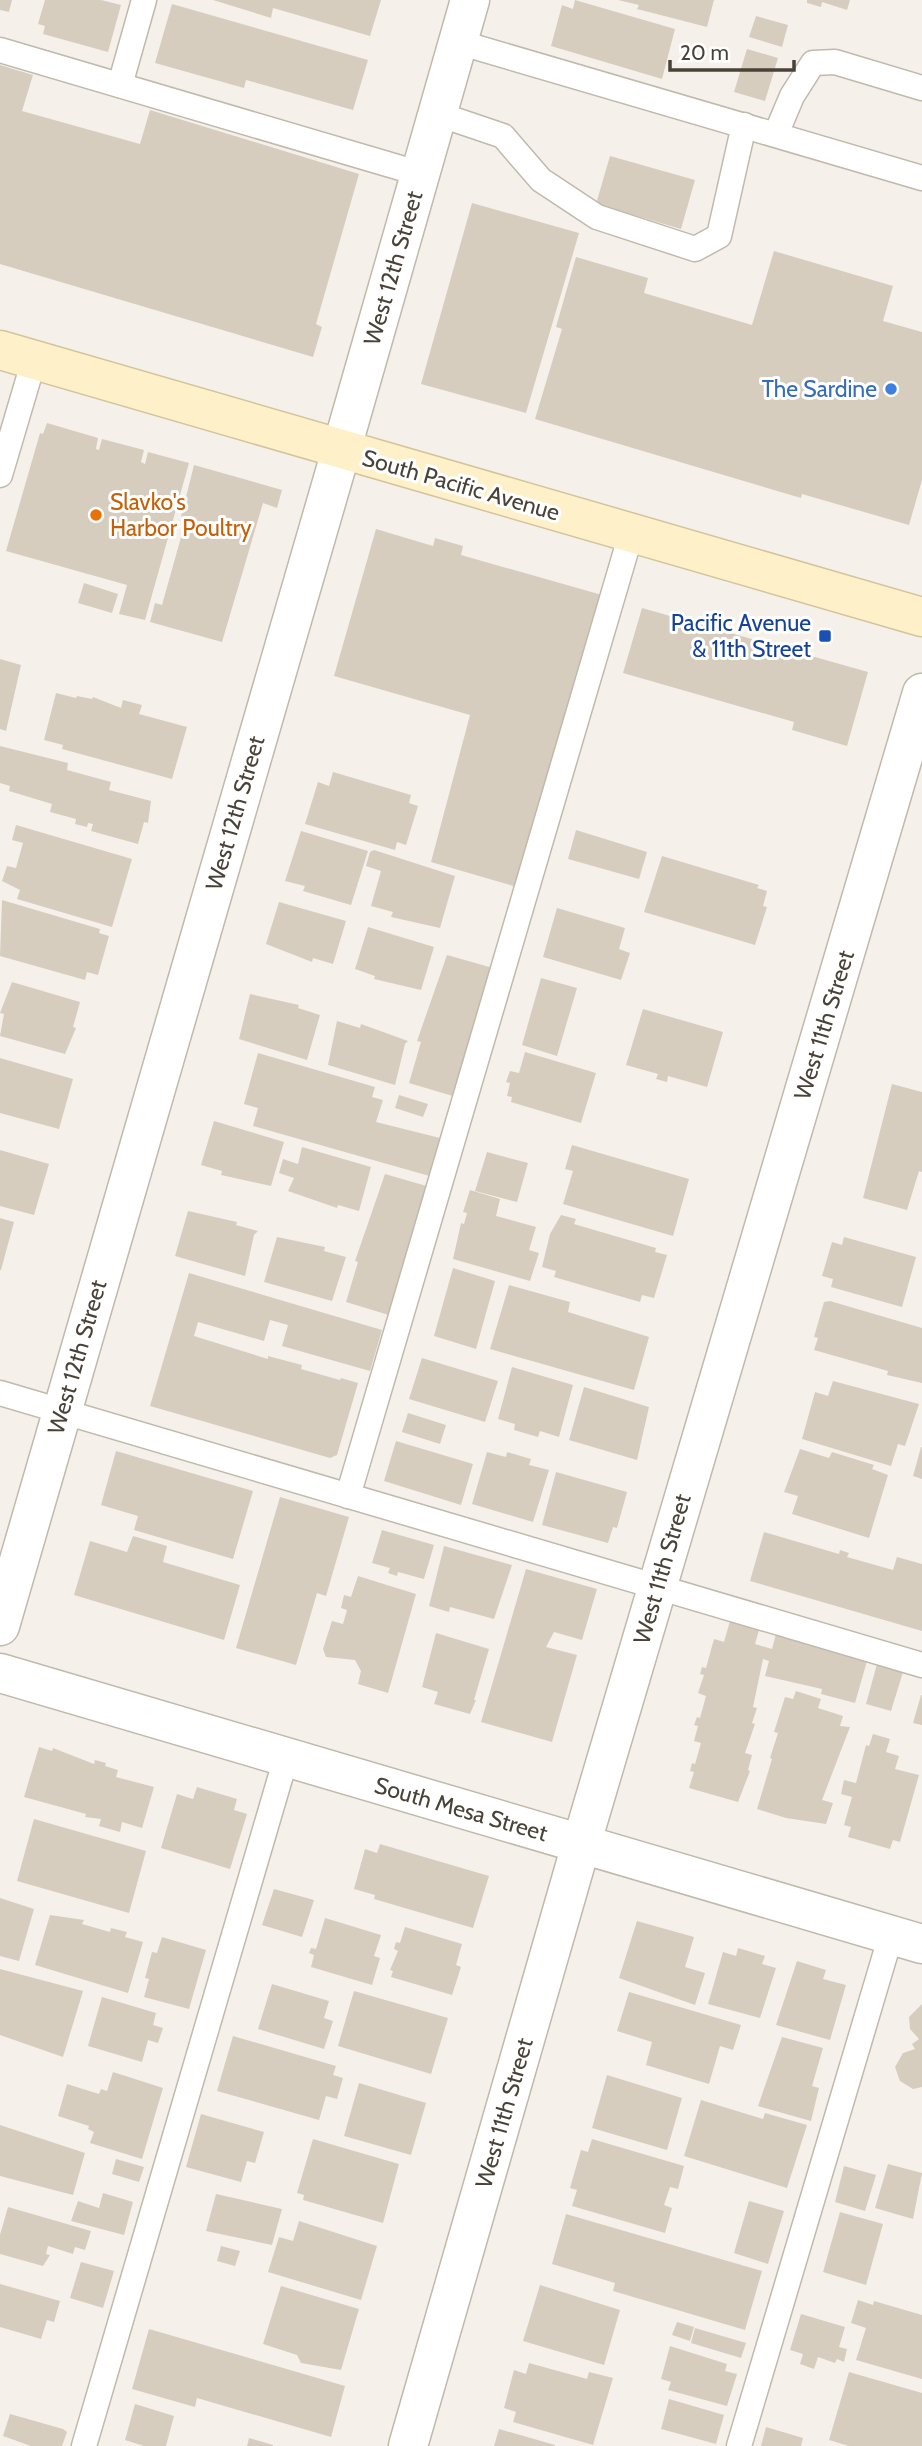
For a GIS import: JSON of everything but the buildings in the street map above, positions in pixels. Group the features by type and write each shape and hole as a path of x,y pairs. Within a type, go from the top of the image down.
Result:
{"main road":[{"name":"South Pacific Avenue","path":"17,355 341,451 922,617"}],"street":[{"name":"West 12th Street","path":"0,1626 470,0"},
{"name":"West 11th Street","path":"408,2446 581,1844 922,693"},
{"name":"South Mesa Street","path":"0,1673 906,1939"}],"lane":[{"path":"120,85 144,0"},
{"path":"458,42 922,178"},
{"path":"0,50 421,173"},
{"path":"776,134 792,96 813,63 835,62 922,88"},
{"path":"438,114 503,136 541,180 597,218 695,249 719,236 744,125"},
{"path":"0,475 17,355"},
{"path":"348,1496 631,534"},
{"path":"0,1393 922,1665"},
{"path":"84,2446 286,1758"},
{"path":"739,2446 906,1939"}],"place":[{"name":"The Sardine","path":"891,389"},
{"name":"Slavko's Harbor Poultry","path":"96,515"},
{"name":"Pacific Avenue & 11th Street","path":"825,636"}]}
